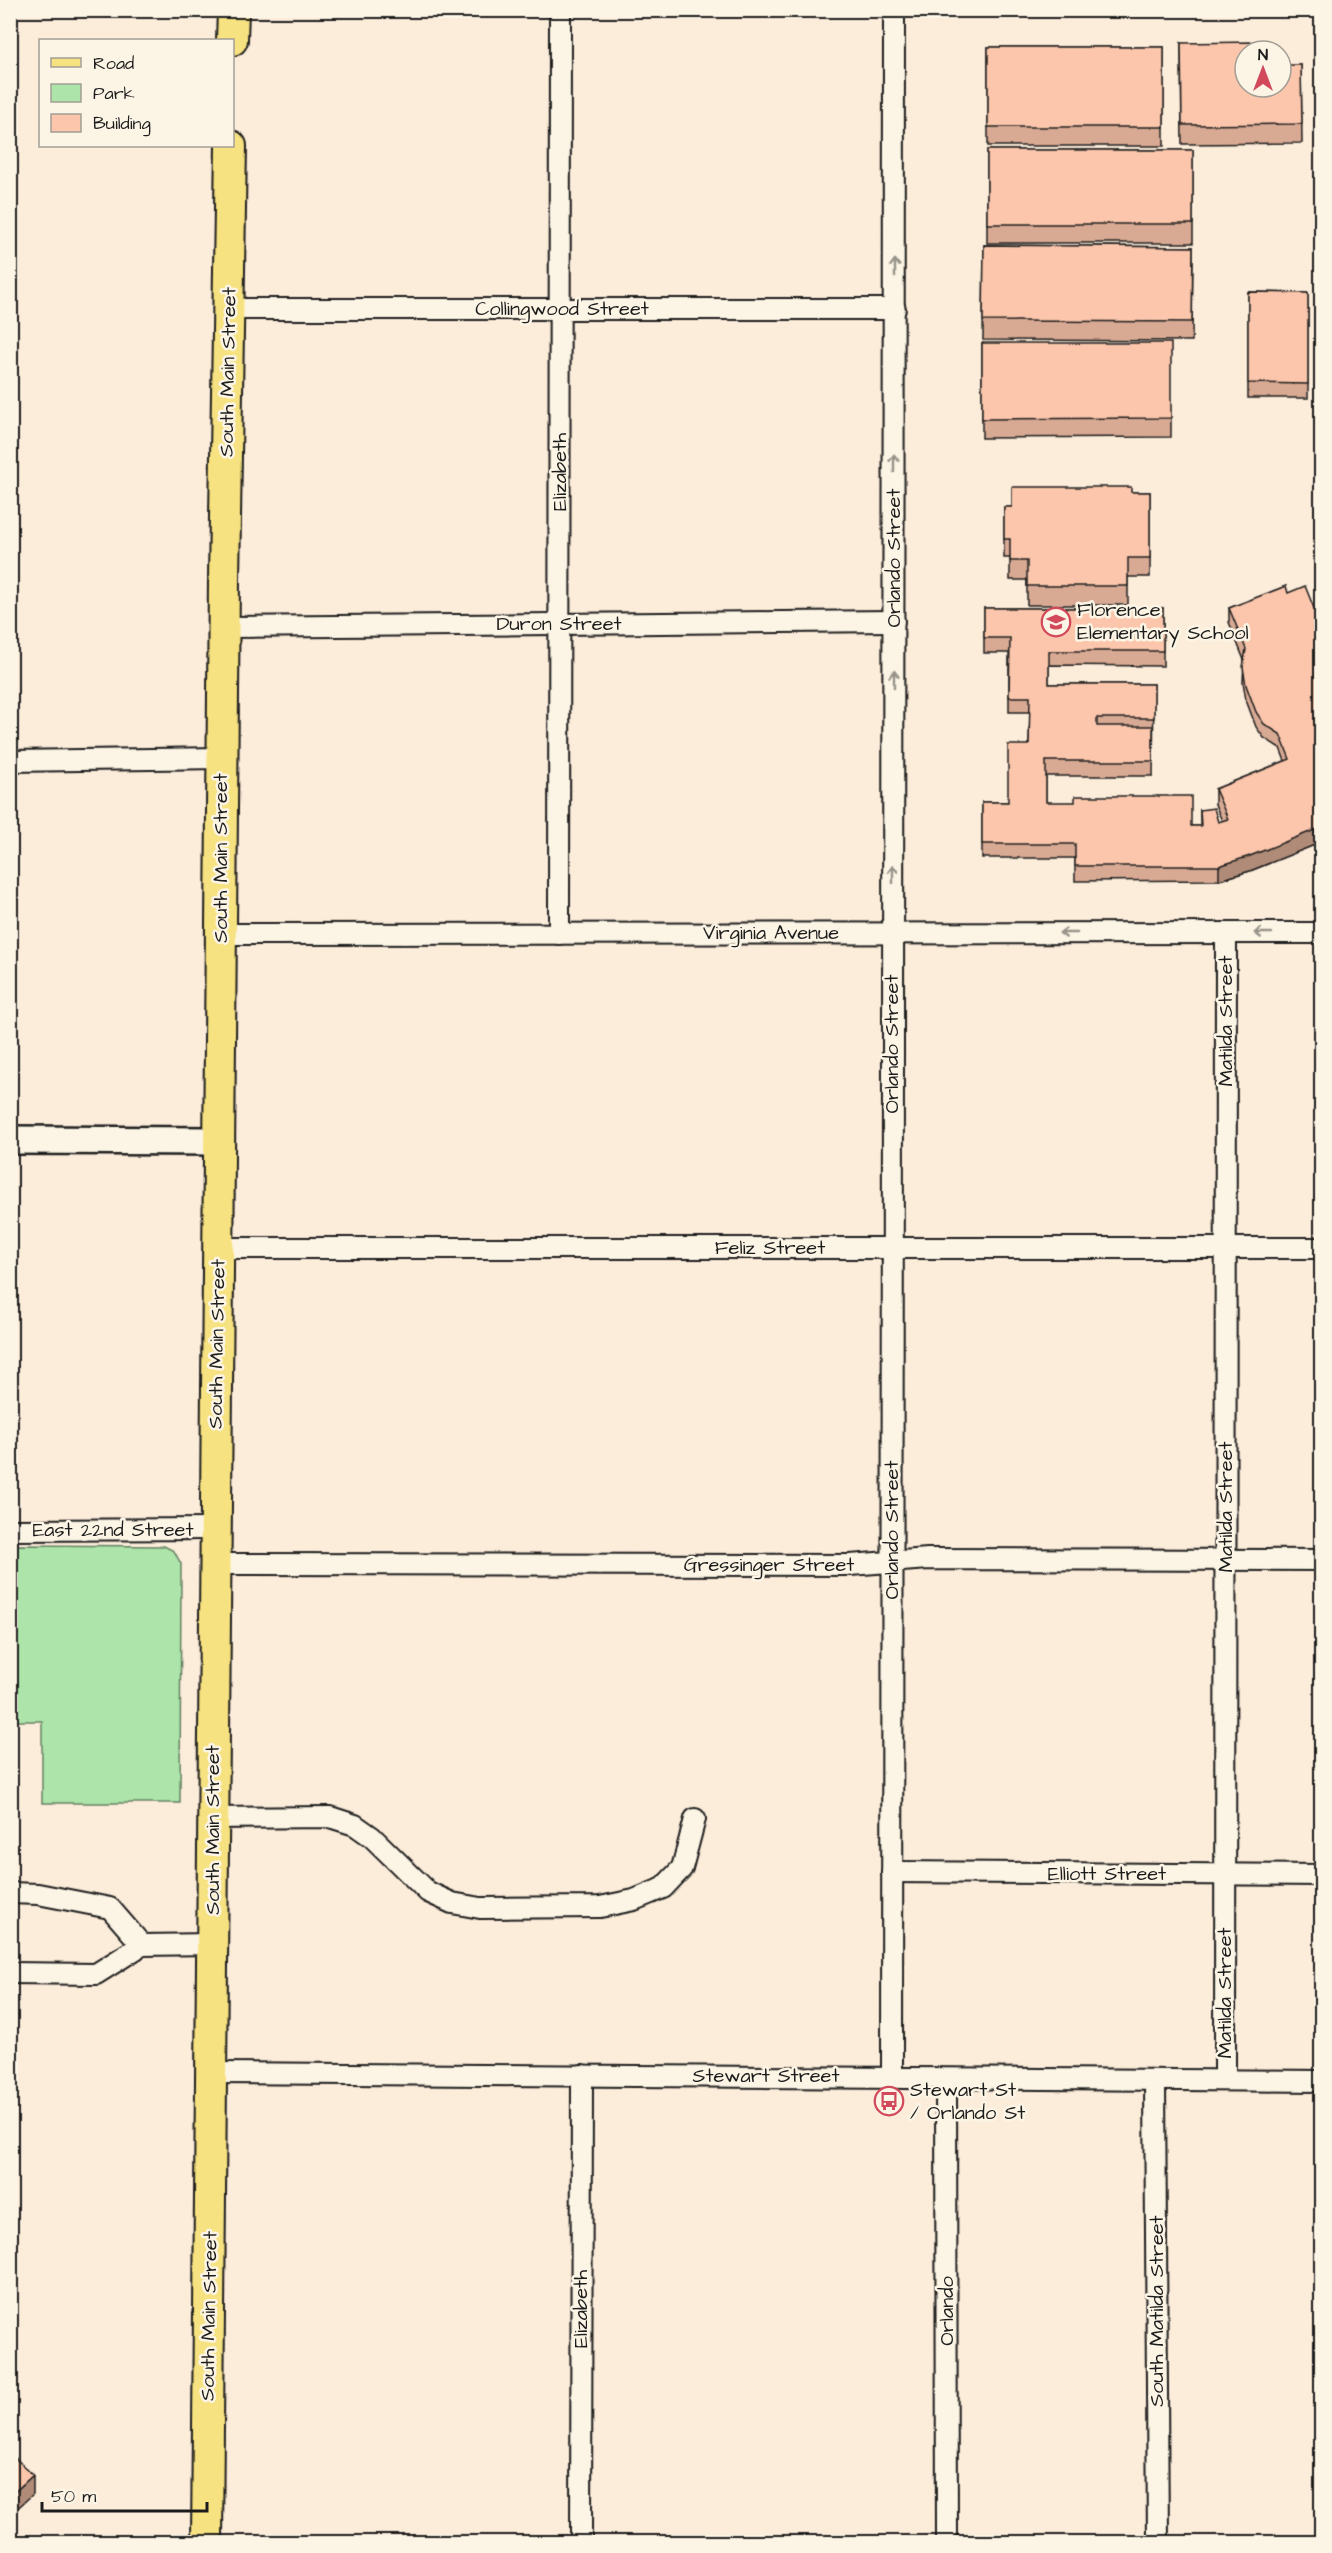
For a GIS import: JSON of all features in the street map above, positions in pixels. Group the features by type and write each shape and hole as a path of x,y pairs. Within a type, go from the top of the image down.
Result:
{"main road":[{"path":"232,39 233,10"},
{"name":"South Main Street","path":"207,2542 222,758 231,147"}],"street":[{"name":"Elizabeth","path":"559,934 560,10"},
{"name":"Orlando Street","path":"892,2078 894,10"},
{"name":"Collingwood Street","path":"230,309 895,309"},
{"name":"Duron Street","path":"224,627 894,621"},
{"path":"10,761 222,758"},
{"name":"Matilda Street","path":"1225,2080 1226,933"},
{"name":"Virginia Avenue","path":"221,934 1322,933"},
{"path":"10,1140 219,1141"},
{"name":"Feliz Street","path":"218,1248 1322,1248"},
{"name":"East 22nd Street","path":"10,1530 216,1529"},
{"name":"Gressinger Street","path":"215,1564 850,1565 928,1559 1322,1560"},
{"path":"212,1818 330,1817 355,1825 372,1837 428,1892 452,1903 480,1908 600,1907 634,1900 663,1888 682,1868 695,1819"},
{"name":"Elliott Street","path":"892,1872 1322,1875"},
{"path":"10,1893 38,1894 110,1908 142,1945"},
{"path":"10,1973 96,1974 142,1945 212,1944"},
{"name":"Stewart Street","path":"211,2073 1322,2081"},
{"name":"Elizabeth","path":"581,2542 582,2075"},
{"name":"Orlando","path":"946,2079 947,2542"},
{"name":"South Matilda Street","path":"1155,2080 1158,2542"}],"green space":[{"path":"11,1545 164,1546 174,1551 181,1564 180,1803 42,1803 42,1721 11,1721"}],"building":[{"path":"1233,42 1233,99 1293,99 1293,65 1301,65 1302,124 1182,125 1181,43"},
{"path":"988,47 1164,47 1164,127 988,127"},
{"path":"987,150 1193,150 1193,224 987,224"},
{"path":"984,245 1193,247 1192,322 983,321"},
{"path":"1248,292 1308,293 1308,384 1248,383"},
{"path":"982,343 1171,343 1171,418 982,419"},
{"path":"1012,487 1131,487 1131,492 1150,492 1150,558 1128,558 1128,586 1027,586 1027,561 1010,561 1010,539 1004,539 1004,507 1012,507"},
{"path":"1286,586 1288,593 1305,586 1322,628 1322,827 1219,866 1075,866 1075,844 982,844 982,802 1008,802 1008,745 1029,745 1030,697 1009,697 1010,638 984,638 984,608 1163,608 1163,651 1049,651 1049,684 1154,684 1154,718 1097,718 1097,726 1153,726 1153,761 1046,761 1046,802 1075,802 1075,796 1191,796 1191,826 1201,826 1200,810 1214,808 1218,822 1228,819 1215,789 1290,759 1280,734 1264,724 1256,712 1246,685 1243,667 1246,649 1229,608"},
{"path":"10,2453 33,2475 10,2496"}],"place":[{"name":"Florence Elementary School","path":"1056,622"},
{"name":"Stewart St / Orlando St","path":"889,2101"}]}
